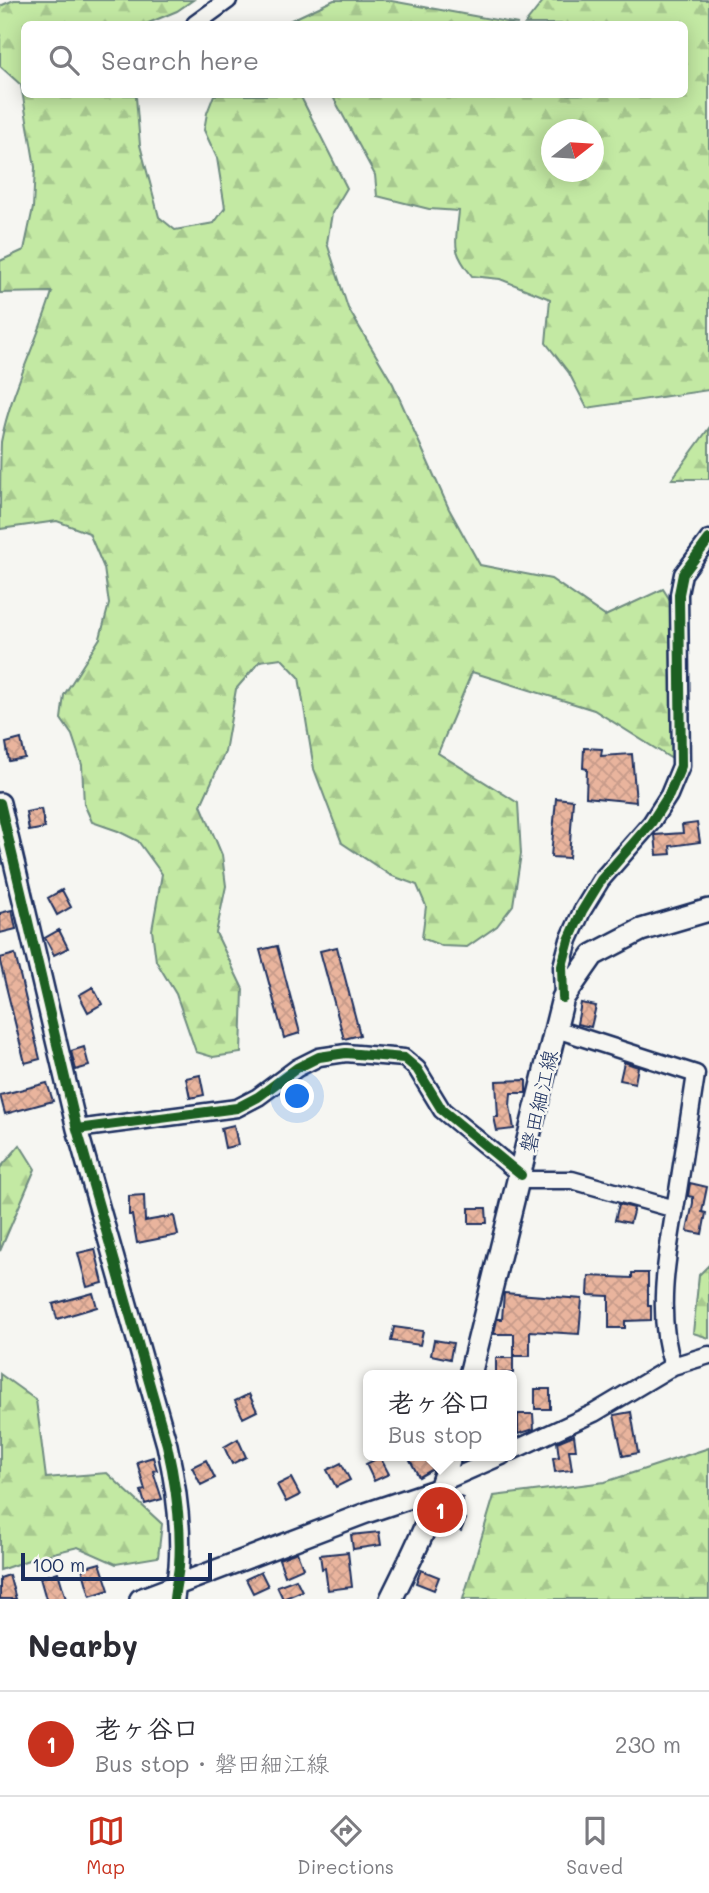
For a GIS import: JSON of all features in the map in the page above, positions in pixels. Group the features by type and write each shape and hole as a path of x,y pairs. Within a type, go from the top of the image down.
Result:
{"main road":[{"name":"磐田細江線","path":"471,1370 563,998 593,955 641,930 709,910"},
{"path":"391,1599 416,1548 442,1485 449,1461"}],"street":[{"path":"199,21 228,0"},
{"path":"563,998 562,966 569,940 582,911 601,880 651,823 669,795 681,766 679,594 683,574 709,539"},
{"path":"0,803 77,1129 177,1488 180,1538 175,1593"},
{"path":"556,1029 696,1074 666,1265 665,1325 673,1366"},
{"path":"77,1129 237,1108 258,1097 297,1068 319,1057 346,1053 383,1055 404,1058 417,1069 442,1110 520,1177 572,1180 674,1209"},
{"path":"517,1449 594,1413 673,1366 709,1355"},
{"path":"140,1599 175,1593 366,1513 442,1485 492,1461"}],"green space":[{"path":"14,0 193,0 177,11 153,21 21,21 21,85 0,66 0,6"},
{"path":"334,0 386,0 502,21 289,21"},
{"path":"544,0 709,0 709,390 587,408 569,373 546,343 550,299 500,279 472,276 457,252 459,211 429,209 377,196 375,175 334,98 688,98 688,21 527,21"},
{"path":"23,98 136,98 140,145 159,217 175,230 214,223 225,208 217,158 204,130 213,98 302,98 347,188 332,213 327,243 348,308 393,384 449,509 480,565 551,579 605,616 663,589 672,603 672,759 594,710 472,672 438,753 518,803 521,854 513,905 497,926 467,947 442,946 422,938 426,906 417,885 390,875 342,843 314,769 299,677 281,658 260,661 236,689 225,752 201,805 222,855 226,886 216,933 243,989 241,1053 213,1057 196,1052 176,994 156,961 152,930 162,874 138,841 92,822 84,804 82,765 72,735 61,719 64,695 100,638 109,604 104,568 89,533 57,521 0,529 1,442 5,423 52,292 0,293 0,261 24,250 33,208 35,167"},
{"path":"709,428 709,479 672,479"},
{"path":"20,1145 35,1169 0,1251 0,1168"},
{"path":"709,1265 709,1338 693,1333 699,1275"},
{"path":"0,1374 36,1400 46,1478 107,1473 162,1524 158,1557 116,1564 78,1547 0,1570"},
{"path":"709,1448 709,1599 463,1599 494,1496 605,1482"}],"building":[{"path":"21,739 25,758 9,761 6,743"},
{"path":"584,748 602,749 601,756 632,754 636,802 586,797 587,769 583,768"},
{"path":"556,798 573,800 569,858 551,857"},
{"path":"41,809 45,828 29,831 26,812"},
{"path":"697,823 700,842 670,846 671,854 657,855 655,835 683,833 682,825"},
{"path":"62,890 71,907 57,915 48,898"},
{"path":"12,910 16,929 0,933 0,913"},
{"path":"59,930 68,948 54,955 45,938"},
{"path":"277,946 300,1033 284,1038 260,950"},
{"path":"337,947 360,1035 344,1039 320,951"},
{"path":"15,954 40,1059 25,1063 0,962 0,958"},
{"path":"93,987 102,1004 88,1012 79,995"},
{"path":"581,1003 596,1006 591,1027 577,1024"},
{"path":"84,1047 89,1066 76,1070 71,1051"},
{"path":"624,1062 638,1067 635,1083 620,1080"},
{"path":"200,1075 204,1095 190,1098 186,1078"},
{"path":"526,1080 526,1093 511,1093 514,1129 497,1131 494,1117 498,1117 496,1081"},
{"path":"47,1083 53,1101 5,1114 0,1095"},
{"path":"234,1125 238,1145 225,1148 221,1128"},
{"path":"690,1183 707,1187 702,1212 706,1213 702,1234 687,1231 693,1203 693,1197 688,1196"},
{"path":"144,1195 145,1221 174,1216 178,1235 137,1243 132,1215 129,1215 129,1196"},
{"path":"619,1204 634,1208 630,1223 615,1220"},
{"path":"469,1208 486,1208 487,1223 469,1223"},
{"path":"95,1249 103,1283 87,1287 78,1253"},
{"path":"632,1273 648,1273 648,1306 651,1306 651,1320 625,1321 625,1328 609,1328 609,1296 588,1295 589,1276 632,1278"},
{"path":"93,1293 97,1307 57,1319 53,1304"},
{"path":"504,1293 582,1299 579,1334 530,1331 530,1356 514,1356 514,1334 494,1334 497,1319 502,1319"},
{"path":"394,1327 423,1331 420,1345 391,1341"},
{"path":"434,1340 453,1343 450,1359 431,1355"},
{"path":"496,1358 513,1358 513,1370 496,1370"},
{"path":"535,1389 550,1389 550,1409 535,1409"},
{"path":"249,1394 257,1411 243,1418 235,1401"},
{"path":"631,1412 638,1453 623,1456 614,1415"},
{"path":"518,1414 533,1414 534,1429 518,1434"},
{"path":"574,1435 576,1450 569,1450 572,1470 555,1472 553,1458 559,1457 557,1442"},
{"path":"238,1439 246,1457 232,1464 224,1447"},
{"path":"153,1457 157,1470 153,1471 162,1499 145,1504 141,1491 145,1490 137,1462"},
{"path":"206,1460 215,1478 201,1485 192,1467"},
{"path":"382,1461 389,1474 374,1481 366,1464"},
{"path":"411,1461 429,1461 433,1469 419,1477"},
{"path":"341,1463 350,1480 336,1487 327,1470"},
{"path":"291,1478 300,1495 286,1502 277,1485"},
{"path":"452,1494 463,1498 456,1515 466,1519 461,1531 441,1523"},
{"path":"379,1532 381,1545 353,1549 351,1535"},
{"path":"297,1552 303,1568 285,1576 279,1559"},
{"path":"348,1552 352,1587 328,1590 320,1555"},
{"path":"100,1563 109,1590 90,1596 82,1568"},
{"path":"421,1570 439,1577 434,1590 416,1583"},
{"path":"58,1572 66,1599 46,1599 40,1578"},
{"path":"261,1572 268,1586 253,1593 246,1579"},
{"path":"9,1575 16,1599 0,1599 0,1578"},
{"path":"296,1579 302,1591 283,1599 277,1586"}],"cycle path":[{"path":"563,998 562,966 569,940 582,911 601,880 651,823 669,795 681,766 679,594 683,574 709,539"},
{"path":"0,803 77,1129 167,1445 176,1490 180,1535 174,1599"},
{"path":"77,1129 237,1108 258,1097 297,1068 319,1057 346,1053 404,1058 417,1069 442,1110 521,1175"}],"place":[{"name":"老ヶ谷口","path":"440,1510"}]}
